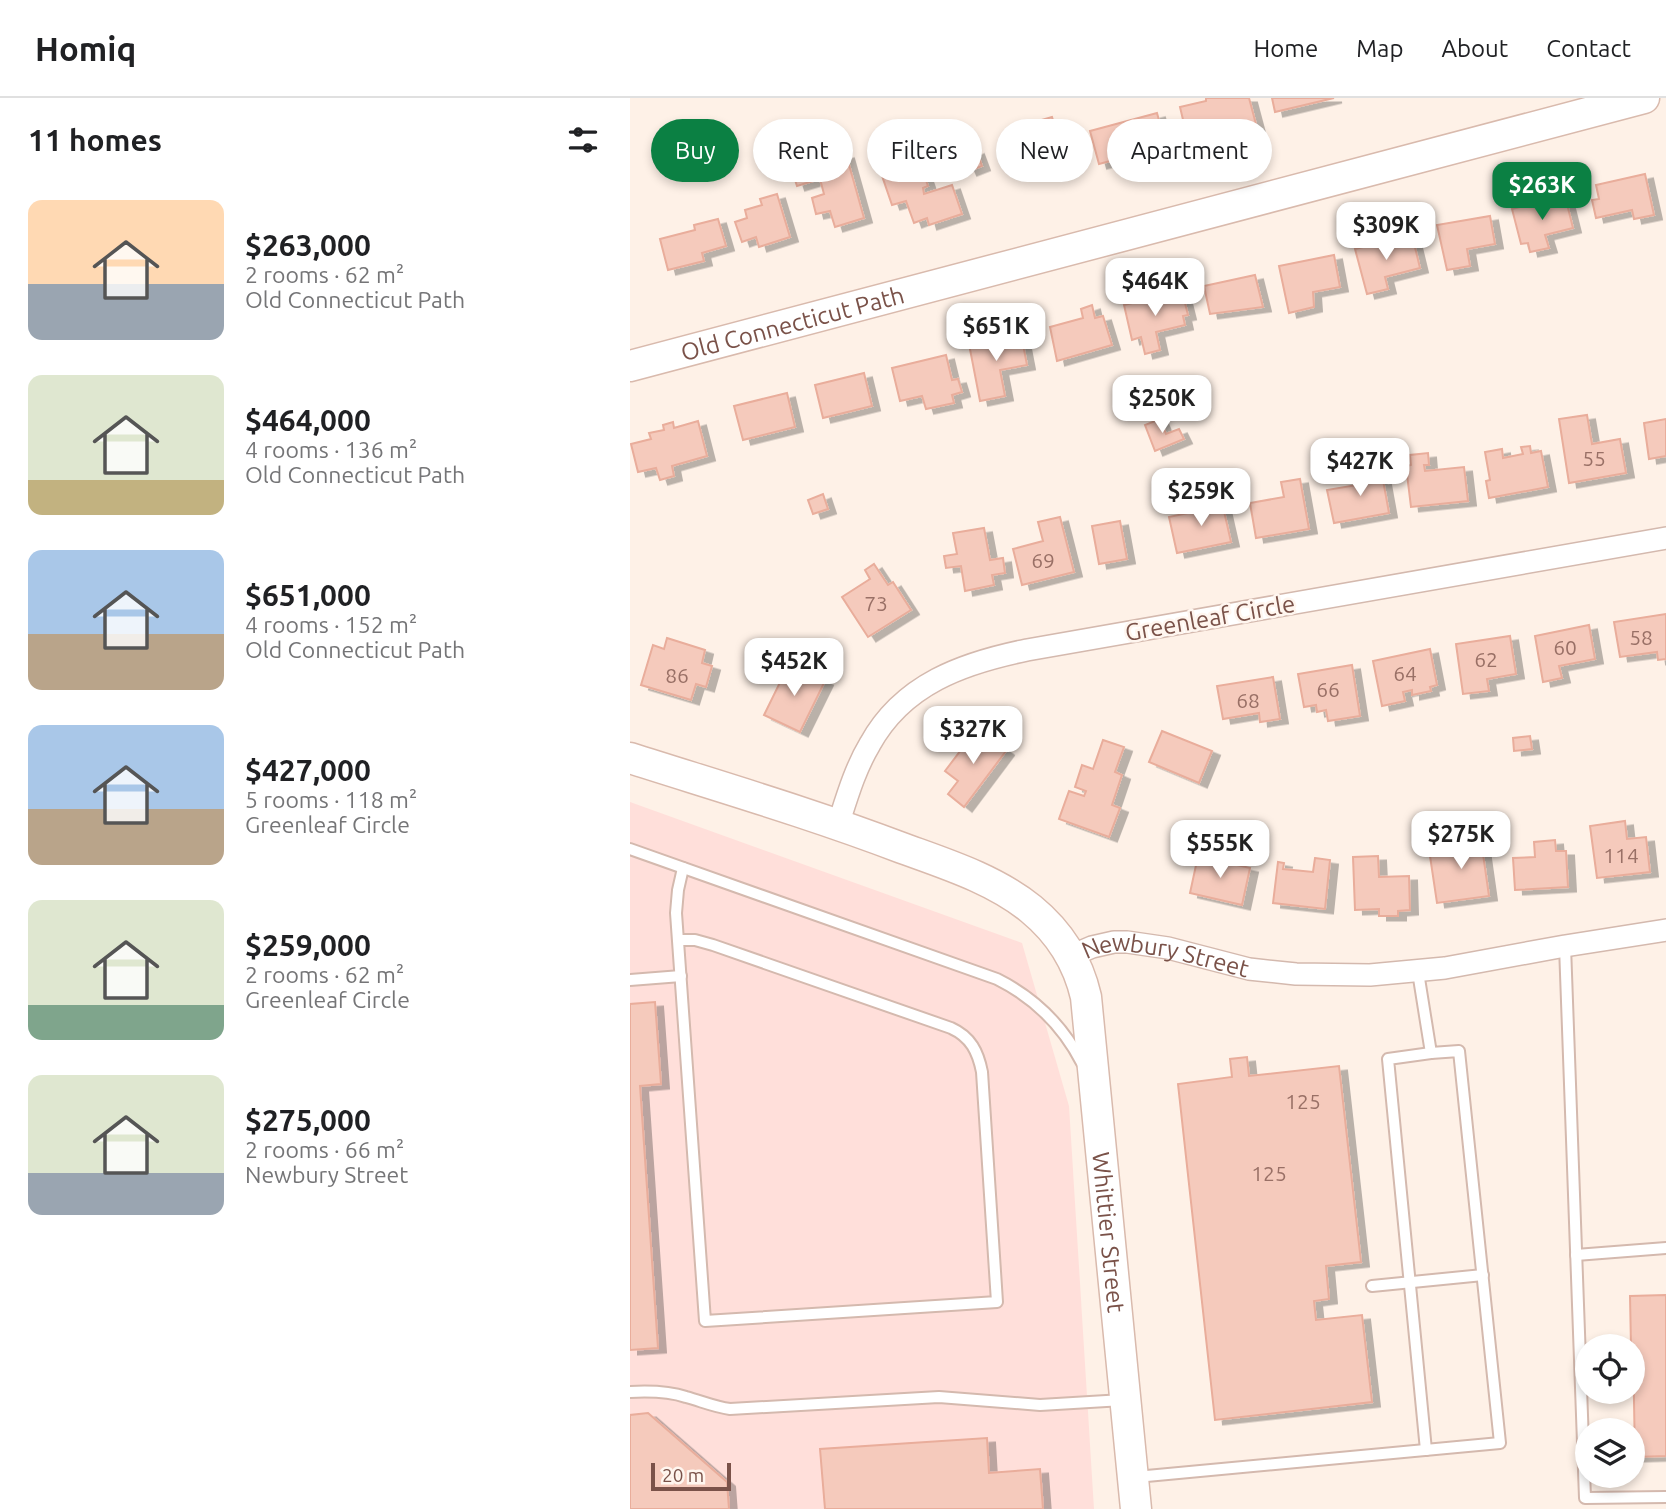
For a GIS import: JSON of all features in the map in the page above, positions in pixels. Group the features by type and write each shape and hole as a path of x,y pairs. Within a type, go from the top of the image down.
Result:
{"street":[{"name":"Old Connecticut Path","path":"630,366 1644,98"},
{"name":"Greenleaf Circle","path":"838,825 862,759 887,718 934,679 963,667 1027,650 1666,538"},
{"name":"Newbury Street","path":"630,758 838,825 952,867 1004,891 1031,909 1061,940 1071,956 1092,947 1127,942 1168,948 1227,964 1272,972 1346,975 1419,972 1666,930"},
{"name":"Whittier Street","path":"1071,956 1081,976 1086,997 1136,1509"}],"lane":[{"path":"630,849 981,972 1012,986 1039,1006 1072,1045 1087,1074 1097,1106"},
{"path":"678,940 695,940 713,945 951,1028 973,1045 982,1072 998,1302 705,1321 678,940 677,902 683,868"},
{"path":"1565,946 1585,1498 1666,1497"},
{"path":"1419,972 1431,1053"},
{"path":"630,980 681,976"},
{"path":"1133,1478 1500,1443 1459,1051 1388,1059 1426,1450"},
{"path":"1576,1255 1666,1248"},
{"path":"1372,1286 1483,1275"},
{"path":"630,1392 666,1392 721,1408 740,1409 939,1397 1040,1405 1126,1400"}],"shaded area":[{"path":"630,802 1022,943 1069,1106 1094,1509 630,1509"}],"building":[{"path":"1206,98 1249,98 1255,119 1183,119 1180,107 1206,101"},
{"path":"1272,98 1334,98 1275,112"},
{"path":"1157,113 1159,119 1135,119"},
{"path":"1107,126 1107,162 1099,164 1093,130"},
{"path":"1645,174 1654,215 1634,219 1632,210 1596,218 1592,200 1599,199 1596,185"},
{"path":"853,179 864,218 835,227 830,211 816,214 812,198 824,194 821,182 853,182"},
{"path":"884,182 927,182 928,186 923,188 924,194 952,185 962,214 929,225 927,218 914,223 906,201 892,205"},
{"path":"777,194 790,237 759,247 756,237 742,242 735,222 747,218 745,210 762,205 760,199"},
{"path":"1565,196 1573,228 1545,235 1549,248 1530,252 1528,243 1521,244 1512,209"},
{"path":"1490,216 1495,244 1467,249 1470,266 1447,270 1437,225"},
{"path":"718,219 726,246 702,253 704,261 668,270 660,239 695,230 694,225"},
{"path":"1412,235 1420,268 1385,277 1388,289 1367,294 1355,249"},
{"path":"1334,255 1340,287 1313,292 1314,307 1289,313 1279,266"},
{"path":"1255,275 1263,307 1210,314 1204,286"},
{"path":"1182,291 1188,315 1183,316 1185,325 1156,332 1160,350 1145,354 1141,337 1132,340 1124,305"},
{"path":"1092,305 1095,318 1103,316 1112,345 1057,361 1050,327 1083,318 1081,309"},
{"path":"1021,334 1027,365 1000,370 1005,396 980,401 969,344"},
{"path":"946,355 952,380 958,379 962,392 952,395 954,403 926,409 922,396 900,401 892,368"},
{"path":"864,373 872,406 823,418 815,385"},
{"path":"787,393 795,427 743,440 734,406"},
{"path":"1587,415 1592,444 1620,439 1626,473 1569,483 1559,419"},
{"path":"1160,419 1166,434 1179,429 1184,439 1155,451 1145,425"},
{"path":"1666,419 1666,456 1649,459 1644,423"},
{"path":"698,421 707,456 672,466 674,476 660,480 656,468 638,472 631,444 651,439 649,433 664,430 663,425 673,422 674,428"},
{"path":"1530,446 1531,453 1541,451 1548,487 1489,498 1486,481 1490,480 1485,452 1502,449 1503,458 1523,454 1521,447"},
{"path":"1428,453 1429,465 1424,465 1425,471 1464,467 1468,501 1411,507 1406,466 1411,465 1410,455"},
{"path":"1376,465 1379,481 1383,480 1389,513 1334,523 1327,490 1363,484 1360,468"},
{"path":"1300,479 1309,529 1256,538 1250,503 1284,497 1281,482"},
{"path":"823,494 828,509 813,514 808,500"},
{"path":"1221,498 1231,542 1177,553 1169,517 1207,509 1206,502"},
{"path":"1060,517 1074,572 1022,585 1013,549 1043,541 1038,522"},
{"path":"1120,521 1127,559 1099,564 1092,526"},
{"path":"984,528 990,560 1003,558 1005,573 992,575 994,585 965,591 961,566 946,568 944,556 957,554 953,533"},
{"path":"874,564 888,585 893,582 911,610 868,637 842,597 870,579 865,570"},
{"path":"1666,614 1666,659 1658,660 1657,652 1620,657 1614,622"},
{"path":"1589,625 1595,659 1559,666 1562,678 1543,682 1535,636"},
{"path":"1510,636 1516,674 1487,679 1489,691 1463,694 1456,644"},
{"path":"667,638 705,650 702,663 712,666 706,687 696,684 691,700 641,685 653,645 664,649"},
{"path":"1430,649 1437,685 1430,687 1431,691 1412,695 1412,690 1403,692 1405,701 1382,706 1373,661"},
{"path":"789,664 825,681 800,732 764,715"},
{"path":"1352,665 1360,716 1328,721 1326,710 1317,712 1316,705 1304,707 1298,674"},
{"path":"1273,677 1280,719 1260,722 1259,713 1223,719 1217,686"},
{"path":"977,729 1006,751 964,807 948,794 958,781 945,771"},
{"path":"1162,731 1212,751 1199,783 1149,762"},
{"path":"1530,736 1532,749 1514,751 1513,738"},
{"path":"1103,740 1124,747 1115,772 1122,775 1112,805 1120,808 1109,837 1059,819 1069,791 1084,796 1086,791 1075,787 1082,765 1093,769"},
{"path":"1625,821 1627,839 1646,837 1650,872 1597,878 1590,826"},
{"path":"1480,833 1489,896 1437,903 1430,856 1456,853 1454,837"},
{"path":"1555,840 1556,851 1566,851 1568,887 1515,890 1513,858 1535,857 1534,842"},
{"path":"1198,856 1250,868 1242,905 1190,893"},
{"path":"1378,856 1379,877 1409,876 1410,910 1398,911 1398,916 1379,916 1379,909 1355,910 1353,857"},
{"path":"1315,858 1330,860 1325,909 1273,903 1278,862 1284,863 1283,869 1313,872"},
{"path":"655,1002 661,1084 640,1086 658,1348 630,1350 630,1004"},
{"path":"1247,1057 1249,1076 1339,1066 1361,1262 1326,1266 1329,1299 1314,1301 1316,1320 1362,1315 1372,1402 1215,1420 1178,1084 1232,1077 1230,1059"},
{"path":"1666,1295 1666,1456 1645,1457 1645,1418 1634,1418 1634,1404 1645,1404 1645,1334 1631,1334 1630,1296"},
{"path":"648,1413 727,1482 729,1509 630,1509 630,1415"},
{"path":"987,1438 989,1473 1040,1469 1043,1509 825,1509 820,1449"}]}
